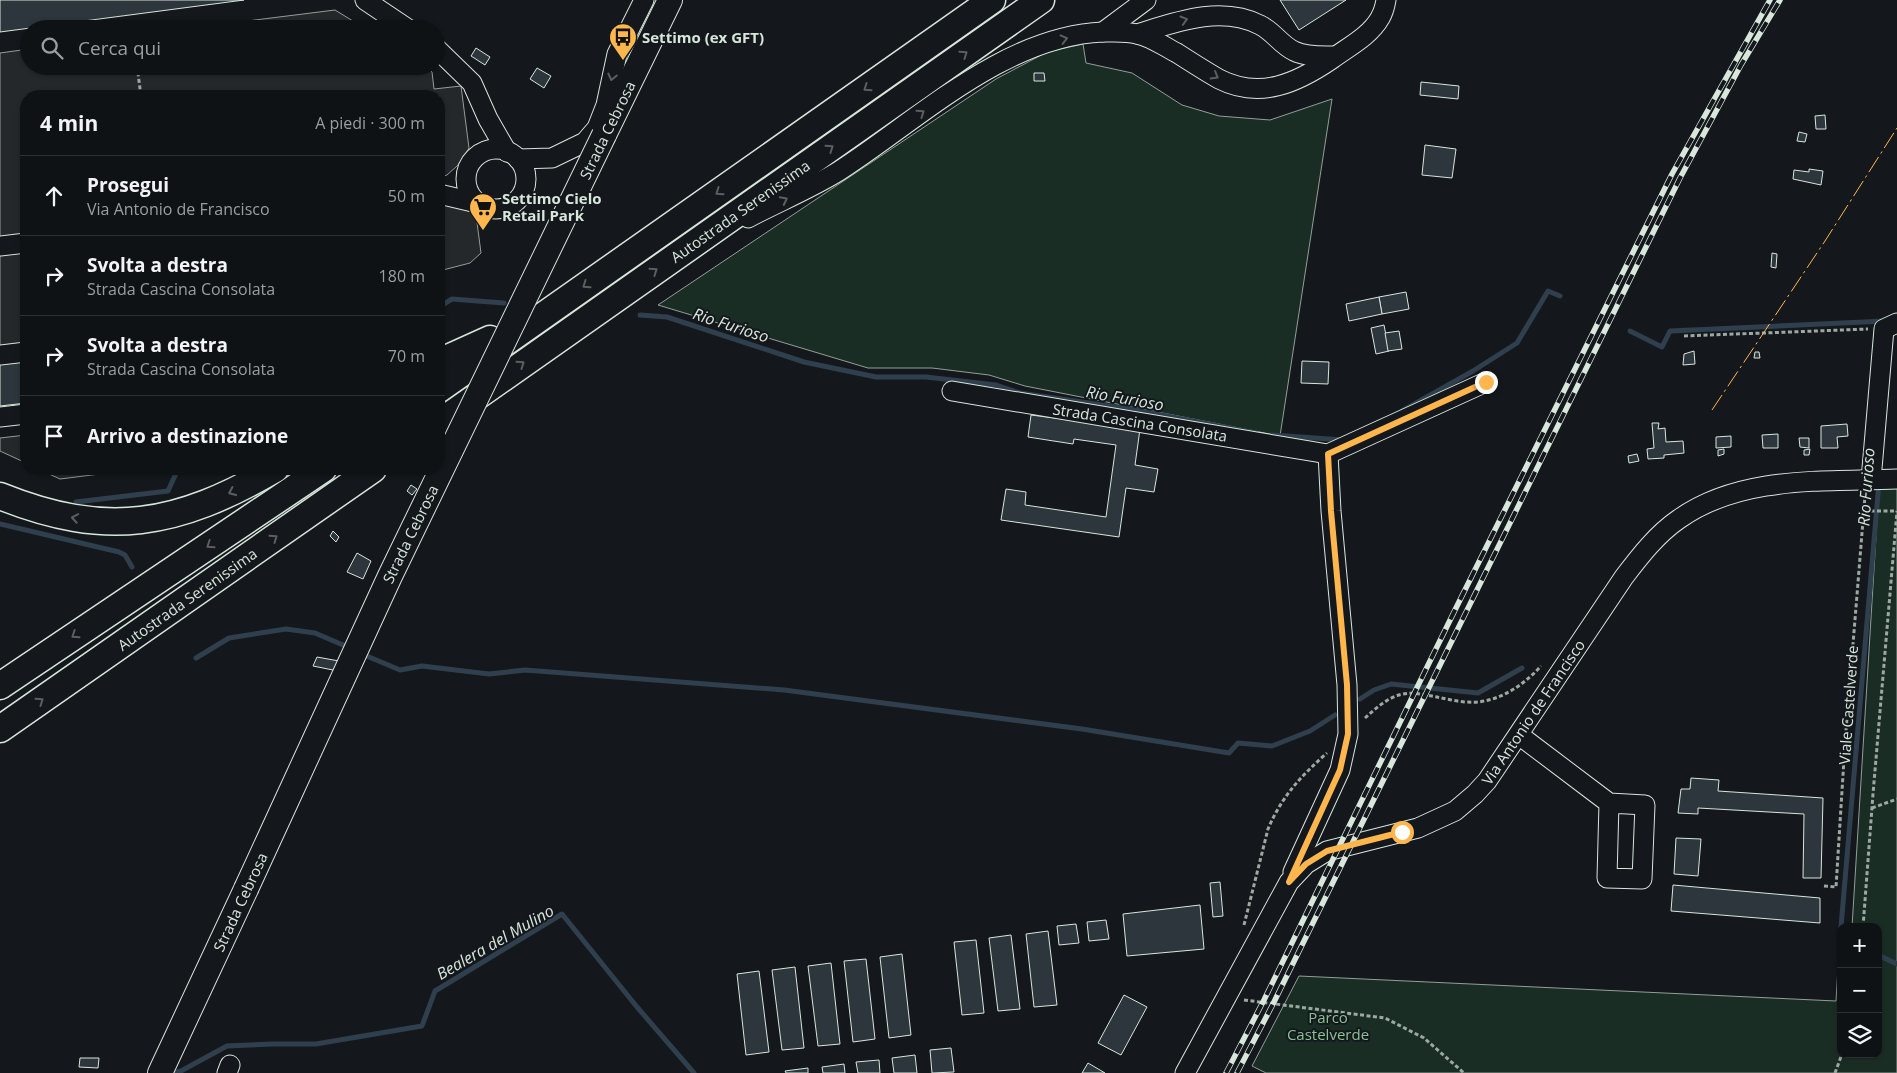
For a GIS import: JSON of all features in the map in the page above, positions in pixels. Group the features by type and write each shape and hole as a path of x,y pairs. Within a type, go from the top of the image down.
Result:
{"highway":[{"name":"Autostrada Serenissima","path":"445,385 992,0"},
{"name":"Autostrada Serenissima","path":"445,419 1041,0"},
{"path":"445,359 545,314"},
{"path":"0,496 62,516 87,521 124,522 152,519 187,510 226,494 263,475"},
{"name":"Autostrada Serenissima","path":"0,686 314,475"},
{"name":"Autostrada Serenissima","path":"0,729 364,475"}],"main road":[{"name":"Strada Cebrosa","path":"445,463 670,0"},
{"name":"Strada Cebrosa","path":"160,1073 390,576 439,475"}],"street":[{"path":"365,0 395,20"},
{"path":"477,203 470,196 466,186 468,169 472,161 481,153 495,149 513,155 552,158 586,142 597,128 606,104 618,54 644,0"},
{"path":"1103,32 1146,0"},
{"path":"1137,34 1169,48 1220,79 1243,87 1264,89 1289,83 1310,74 1368,33 1380,18 1386,0"},
{"path":"678,254 838,172 960,85 989,69 1048,42 1078,35 1103,32 1137,34 1192,18 1220,16 1246,19 1262,26 1294,51 1312,55 1335,56"},
{"path":"445,57 472,83 488,119 513,155 523,165 526,175 526,185 522,194 516,202 507,208 497,210 486,208 477,203 445,195"},
{"path":"481,153 488,119"},
{"path":"445,184 468,169"},
{"path":"0,246 20,244"},
{"path":"1871,480 1890,326"},
{"path":"0,355 20,353"},
{"path":"1289,882 1340,770 1348,734 1347,685 1331,511 1328,454 1486,382"},
{"name":"Strada Cascina Consolata","path":"952,391 1328,454"},
{"path":"0,417 20,415"},
{"name":"Via Antonio de Francisco","path":"1185,1073 1289,882 1306,864 1327,851 1418,828 1454,812 1475,794 1487,781 1519,735 1624,577 1661,534 1678,520 1714,499 1746,489 1781,484 1897,479"},
{"path":"1519,735 1609,803"}],"path":[{"path":"138,75 140,90"},
{"path":"1684,336 1890,326"},
{"name":"Viale Castelverde","path":"1824,886 1836,887 1845,743 1864,511 1896,511"},
{"path":"1863,923 1896,511"},
{"path":"1240,934 1244,925 1268,829 1274,814 1302,775 1375,709 1400,694 1412,693 1478,702 1500,696 1517,688 1544,664"},
{"path":"1872,808 1897,799"},
{"path":"1226,997 1385,1018 1424,1038 1464,1073"},
{"path":"1835,1073 1841,1058"}],"green space":[{"path":"1083,44 1086,63 1132,73 1182,105 1219,116 1270,120 1332,99 1280,436 1025,386 989,375 932,368 868,368 658,305 996,79 1047,52"},
{"name":"Parco Castelverde","path":"1897,487 1897,1073 1266,1073 1252,1066 1299,976 1836,1001 1837,984 1837,1058 1882,1058 1882,923 1852,923 1879,488"}],"shaded area":[{"path":"335,10 351,20 255,20"},
{"path":"20,50 20,75 432,75 434,89 461,86 469,148 457,166 445,176 445,90 20,90 20,235 0,237 0,53"},
{"path":"445,203 463,206 476,215 481,253 470,263 445,269"},
{"path":"20,253 20,346 0,349 0,255"},
{"path":"20,436 20,460 0,451 0,438"},
{"path":"51,475 92,475 60,479"}],"building":[{"path":"0,0 244,0 92,20 20,20 20,29 0,32"},
{"path":"1280,0 1346,0 1299,30"},
{"path":"476,48 490,57 485,65 471,56"},
{"path":"537,68 551,76 544,88 530,79"},
{"path":"1034,73 1044,73 1045,81 1034,81"},
{"path":"1421,82 1459,86 1458,99 1420,95"},
{"path":"1825,115 1826,129 1816,129 1815,116"},
{"path":"1799,132 1807,134 1805,142 1797,141"},
{"path":"1425,145 1456,149 1452,178 1422,175"},
{"path":"1809,169 1823,171 1821,185 1793,179 1794,170 1809,172"},
{"path":"1772,253 1777,254 1776,268 1771,267"},
{"path":"1406,292 1409,309 1382,314 1379,297"},
{"path":"1379,297 1382,314 1349,321 1346,304"},
{"path":"1384,325 1389,351 1376,354 1371,328"},
{"path":"1399,331 1402,349 1388,351 1385,333"},
{"path":"1694,351 1695,364 1683,365 1684,354"},
{"path":"1755,352 1759,352 1760,358 1754,358"},
{"path":"20,359 20,404 0,406 0,361"},
{"path":"1302,361 1329,362 1328,384 1301,383"},
{"path":"1031,415 1140,429 1135,465 1158,469 1154,492 1126,488 1119,537 1001,520 1006,489 1026,492 1025,505 1106,517 1116,445 1074,439 1073,444 1028,437"},
{"path":"1652,423 1659,423 1658,429 1665,428 1666,442 1683,441 1684,453 1664,455 1664,458 1648,459 1647,449 1654,448"},
{"path":"1847,424 1848,436 1837,437 1838,448 1821,448 1821,426"},
{"path":"1778,434 1778,448 1763,448 1762,435"},
{"path":"1731,436 1731,447 1716,448 1716,437"},
{"path":"1799,438 1809,438 1809,448 1800,447"},
{"path":"1724,449 1724,454 1718,456 1718,450"},
{"path":"1810,449 1809,455 1804,455 1804,450"},
{"path":"1637,454 1639,461 1629,463 1628,456"},
{"path":"411,485 417,489 412,495 407,491"},
{"path":"333,531 339,537 336,542 330,536"},
{"path":"357,553 371,561 363,579 347,572"},
{"path":"317,657 339,661 338,671 313,666"},
{"path":"1691,778 1719,780 1718,791 1823,798 1821,878 1803,878 1804,814 1698,808 1698,814 1678,813 1681,789 1690,789"},
{"path":"1676,838 1701,839 1698,876 1674,874"},
{"path":"1220,882 1223,916 1213,917 1210,883"},
{"path":"1673,885 1820,898 1820,923 1671,911"},
{"path":"1200,905 1204,949 1127,956 1123,914"},
{"path":"1106,920 1109,939 1089,941 1087,922"},
{"path":"1076,924 1079,943 1059,945 1057,926"},
{"path":"1048,931 1057,1005 1034,1007 1026,934"},
{"path":"1011,935 1020,1009 998,1011 989,938"},
{"path":"976,940 984,1013 962,1015 954,942"},
{"path":"902,954 911,1035 889,1038 880,957"},
{"path":"866,959 875,1039 853,1042 844,961"},
{"path":"831,963 840,1044 818,1046 808,966"},
{"path":"795,967 804,1048 782,1050 772,970"},
{"path":"759,971 769,1052 746,1055 737,974"},
{"path":"1124,995 1147,1007 1121,1055 1098,1043"},
{"path":"951,1048 954,1072 932,1073 930,1050"},
{"path":"915,1055 917,1073 894,1073 892,1058"},
{"path":"80,1058 99,1058 98,1068 79,1067"},
{"path":"879,1060 880,1073 858,1073 856,1062"},
{"path":"1088,1063 1105,1073 1082,1073"},
{"path":"844,1064 845,1073 823,1073 822,1067"},
{"path":"808,1068 808,1073 786,1073 785,1071"}],"waterway":[{"name":"Rio Furioso","path":"1402,411 1473,371 1517,343 1548,291 1560,296"},
{"name":"Rio Furioso","path":"445,303 452,299 504,303"},
{"name":"Rio Furioso","path":"640,315 667,317 804,362 876,377 926,377 996,385 1020,393 1130,409 1256,433"},
{"name":"Rio Furioso","path":"1630,331 1662,347 1670,331 1885,321"},
{"name":"Rio Furioso","path":"1272,435 1343,440"},
{"name":"Rio Furioso","path":"76,502 168,491 175,475"},
{"name":"Rio Furioso","path":"1841,923 1879,482"},
{"path":"0,524 119,552 125,555 132,567"},
{"path":"196,658 229,638 286,629 315,633 350,648"},
{"path":"362,654 400,670 422,666 489,674 525,670 784,690 1082,729 1229,753 1238,743 1272,746 1310,731 1335,715"},
{"name":"Rio Furioso","path":"1360,699 1374,690 1391,684 1478,693 1522,668"},
{"name":"Bealera del Mulino","path":"176,1072 227,1046 316,1044 422,1026 435,991 562,914 637,1007 694,1073"},
{"name":"Rio Furioso","path":"1882,957 1897,964"}],"railway":[{"path":"1226,1073 1264,1000 1672,174 1770,0"},
{"path":"1237,1073 1273,1004 1680,178 1741,65 1780,0"}],"power":[{"path":"1712,410 1825,241 1897,128"}],"place":[{"name":"Settimo (ex GFT)","path":"623,61"},
{"name":"Settimo Cielo Retail Park","path":"483,231"}],"route":[{"path":"1402,832 1327,851 1316,856 1306,864 1289,882 1340,770 1348,734 1347,685 1331,511 1328,454 1486,382"}]}
